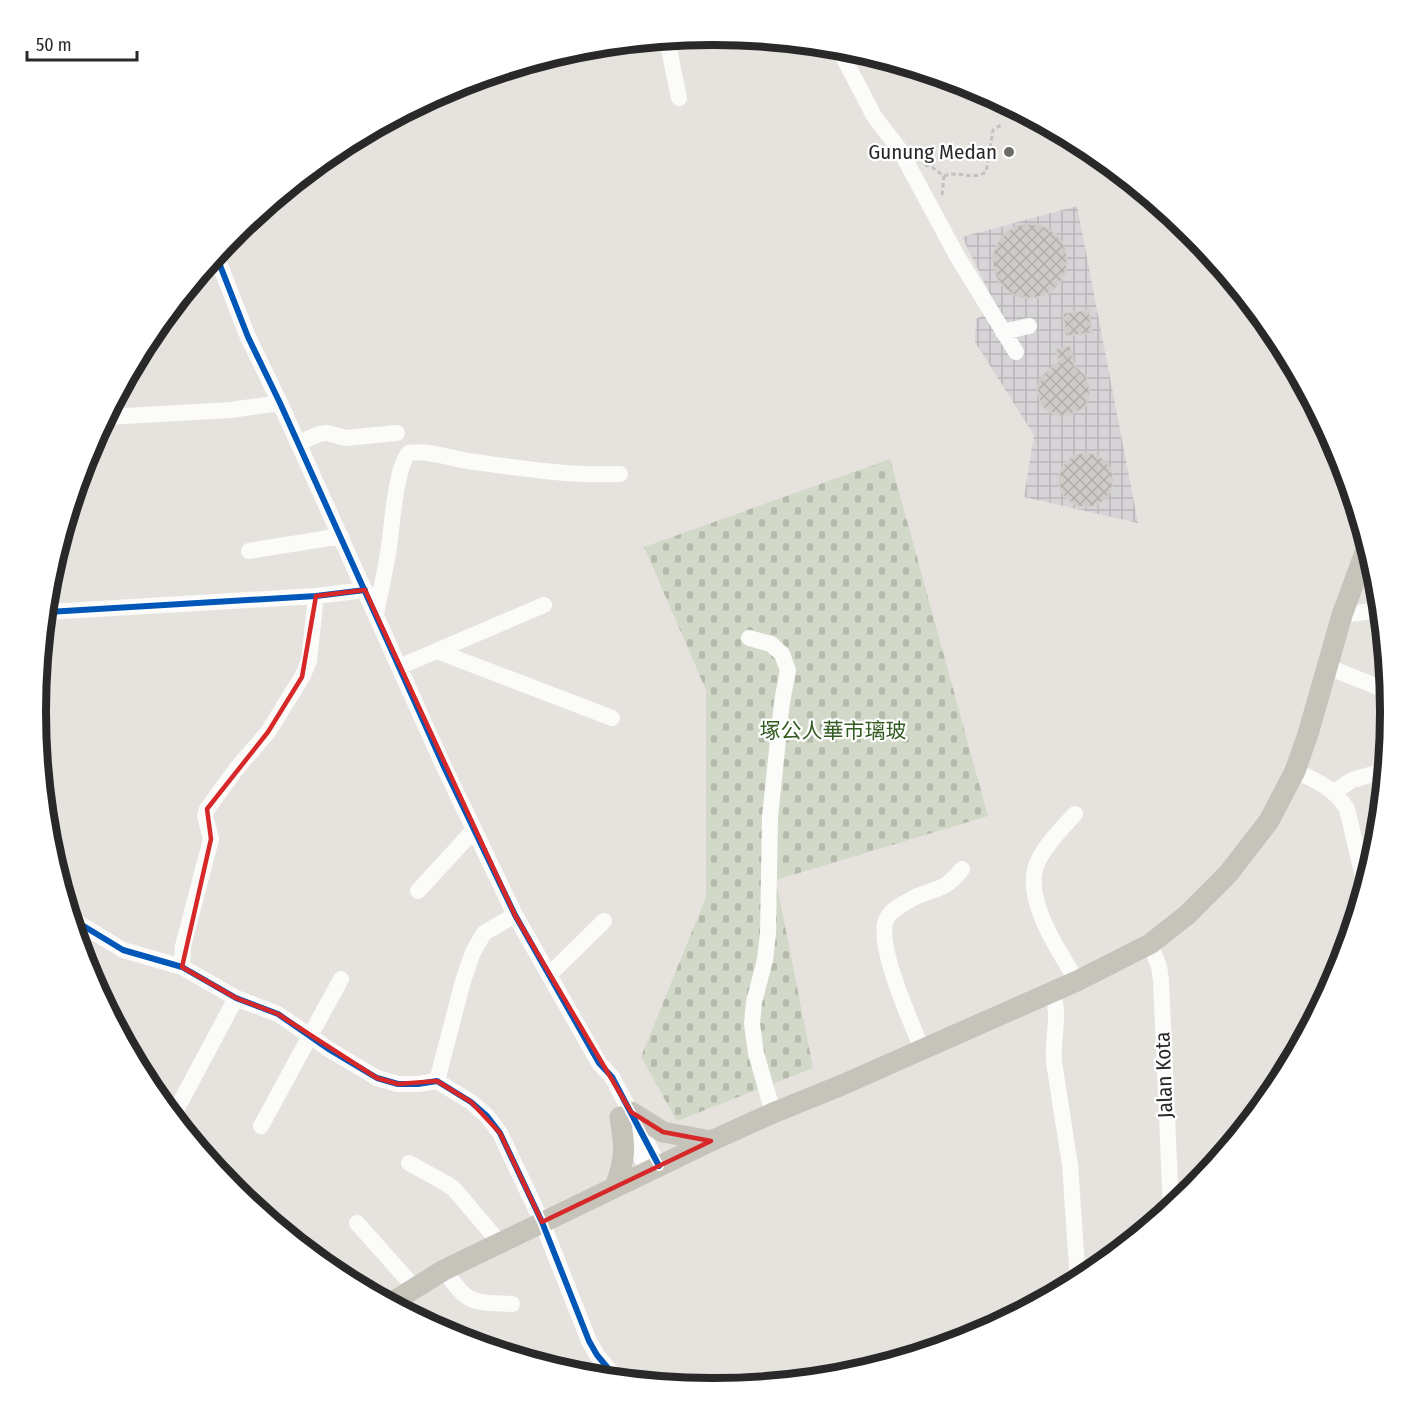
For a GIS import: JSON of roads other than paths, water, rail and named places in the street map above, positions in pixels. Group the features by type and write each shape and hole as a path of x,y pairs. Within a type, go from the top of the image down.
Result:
{"main road":[{"path":"398,1299 444,1270 711,1141 1077,981 1150,944 1187,915 1228,874 1269,821 1295,771 1342,615 1363,563"},
{"path":"615,1187 624,1157 625,1114 663,1132 711,1141"}],"street":[{"path":"668,46 679,98"},
{"path":"844,58 874,116 900,150 983,301 1016,352"},
{"path":"220,264 248,337 474,830 515,915 602,1068 604,1082 625,1114 654,1168"},
{"path":"1003,332 1029,326"},
{"path":"115,417 231,410 280,403"},
{"path":"298,443 327,433 346,438 397,433"},
{"path":"376,614 388,554 397,490 404,459 409,453 421,452 446,458 559,473 620,474"},
{"path":"249,551 341,536"},
{"path":"54,612 316,596 365,590"},
{"path":"182,967 183,946 211,839 205,816 207,808 268,732 302,677 309,661 316,596"},
{"path":"399,667 544,604"},
{"path":"1342,615 1372,611"},
{"path":"748,638 771,644 782,654 788,670 782,702 770,817 767,942 765,960 754,1002 752,1024 756,1053 772,1113"},
{"path":"437,651 612,718"},
{"path":"1328,667 1379,687"},
{"path":"1295,771 1310,777 1334,792 1347,809 1361,868"},
{"path":"1334,792 1352,780 1376,773"},
{"path":"1076,814 1042,854 1034,874 1043,922 1077,981"},
{"path":"418,891 474,830"},
{"path":"922,1049 898,989 884,928 886,920 895,909 911,899 944,888 962,869"},
{"path":"437,1081 463,981 473,952 484,933 515,915"},
{"path":"550,974 604,921"},
{"path":"82,925 123,950 182,967 236,998 278,1014 310,1037 377,1078 398,1084 437,1081 471,1102 487,1116 500,1133 542,1222 589,1341 609,1369"},
{"name":"Jalan Kota","path":"1150,944 1159,966 1162,988 1170,1196"},
{"path":"261,1126 341,979"},
{"path":"1052,992 1057,1016 1054,1062 1070,1165 1077,1270"},
{"path":"177,1108 236,998"},
{"path":"409,1163 454,1190 500,1243"},
{"path":"357,1223 415,1288"},
{"path":"444,1270 460,1292 473,1301 512,1304"}],"place":[{"name":"Gunung Medan","path":"1009,152"}],"park label":[{"name":"塚公人華市璃玻","path":"833,731"}]}
